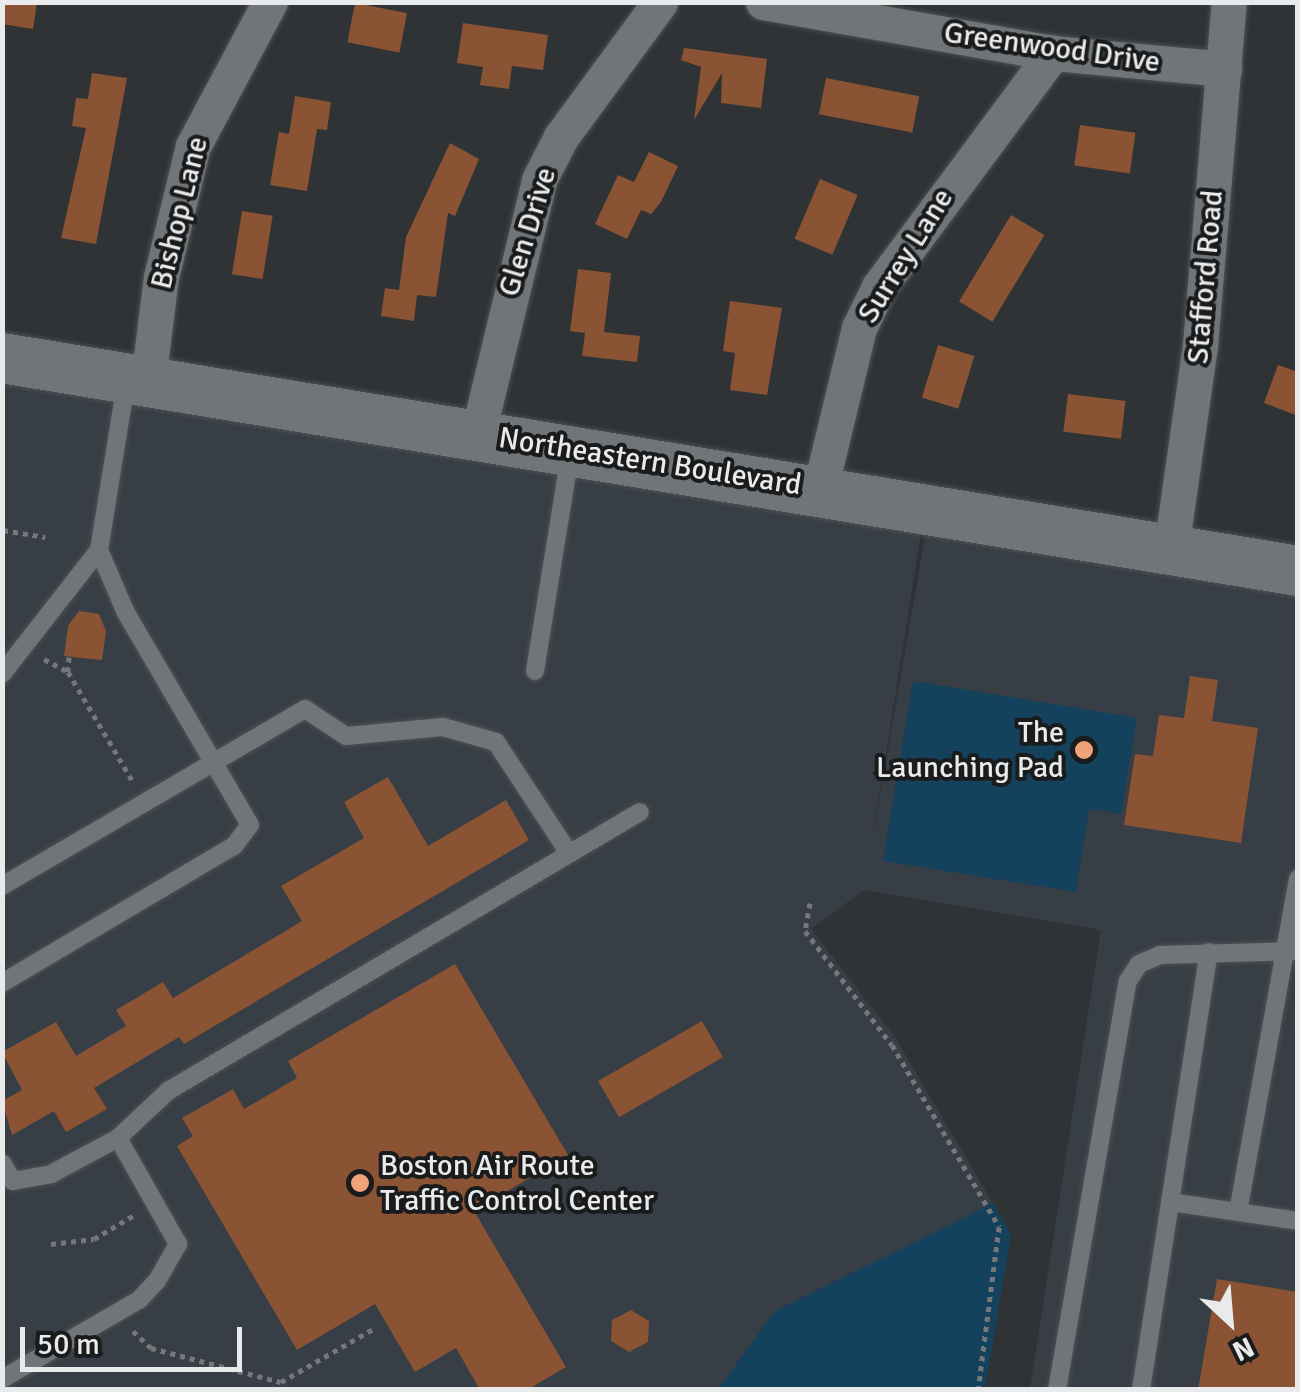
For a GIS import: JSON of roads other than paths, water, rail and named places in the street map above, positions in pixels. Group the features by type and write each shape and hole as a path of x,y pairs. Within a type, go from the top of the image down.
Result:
{"street":[{"name":"Bishop Lane","path":"138,380 188,163 208,112 270,2"},
{"name":"Glen Drive","path":"478,434 523,227 540,180 561,137 660,2"},
{"name":"Greenwood Drive","path":"763,2 1054,53 1224,69"},
{"name":"Stafford Road","path":"1172,549 1200,345 1229,2"},
{"name":"Surrey Lane","path":"820,490 855,344 879,287 1054,53"},
{"name":"Northeastern Boulevard","path":"2,358 1298,571"}],"lane":[{"path":"2,674 99,550 138,380"},
{"path":"535,671 570,450"},
{"path":"2,984 245,837 250,826 126,613 99,550"},
{"path":"2,886 304,709 346,736 443,727 475,732 510,757 568,853"},
{"path":"2,1163 13,1180 51,1174 118,1138 194,1070 640,812"},
{"path":"1238,1212 1291,950 1298,878"},
{"path":"1057,1390 1128,982 1140,964 1160,955 1291,950"},
{"path":"1140,1390 1209,952"},
{"path":"2,1379 120,1312 158,1281 178,1244 118,1138"},
{"path":"1170,1202 1298,1221"}],"place":[{"name":"The Launching Pad","path":"1084,750"},
{"name":"Boston Air Route Traffic Control Center","path":"360,1183"}]}
